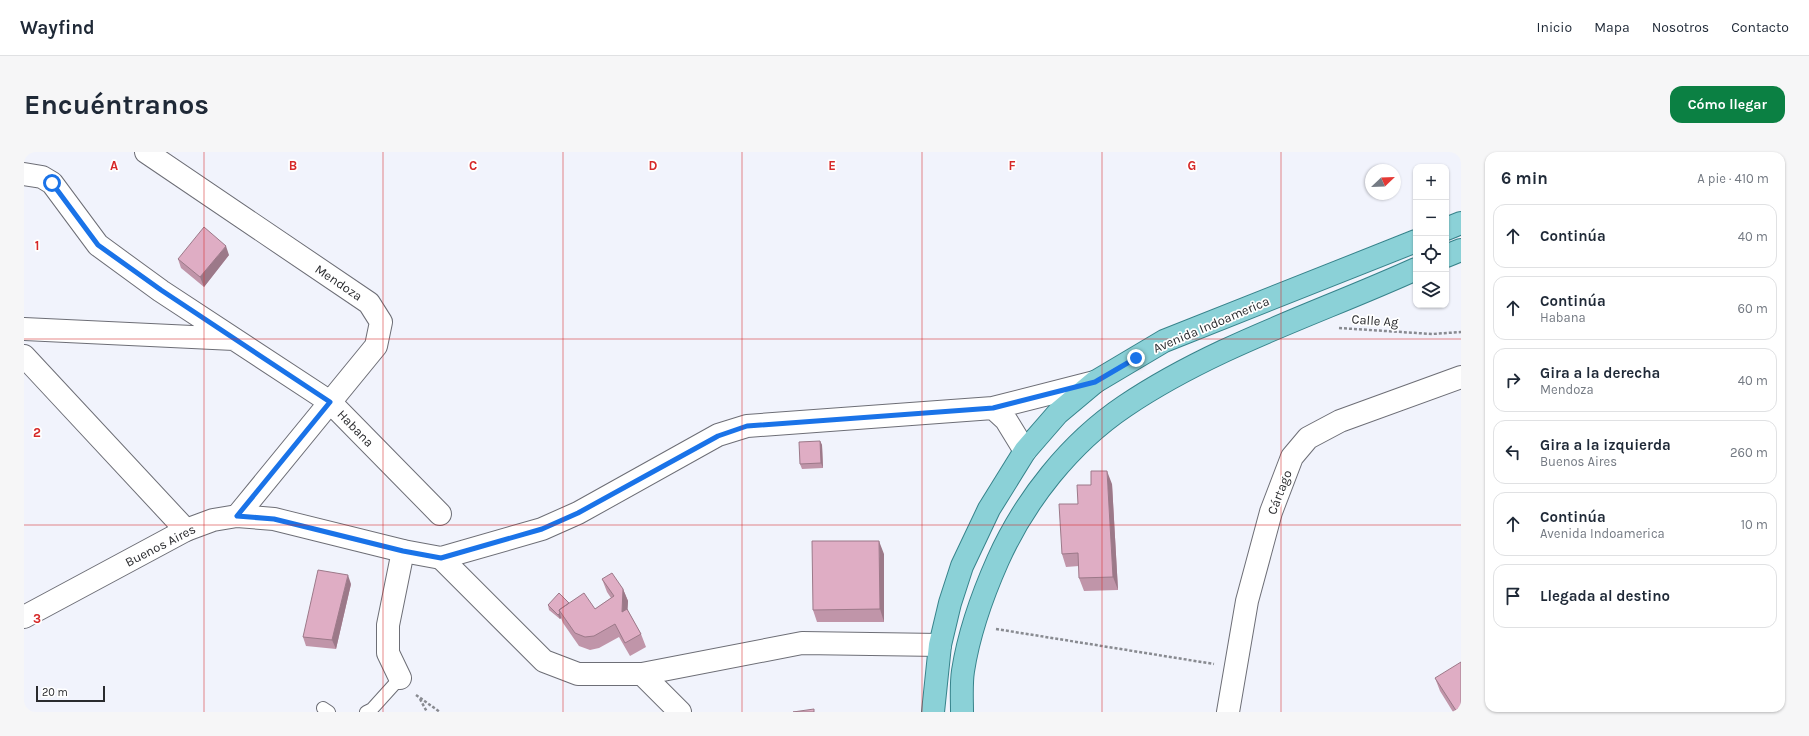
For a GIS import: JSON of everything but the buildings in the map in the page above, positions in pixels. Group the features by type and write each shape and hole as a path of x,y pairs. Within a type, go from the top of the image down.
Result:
{"main road":[{"path":"1449,228 1461,223"},
{"name":"Avenida Indoamerica","path":"933,712 940,645 950,603 962,566 989,509 1025,451 1058,413 1095,382 1164,342 1413,242"},
{"path":"1449,255 1461,250"},
{"path":"962,712 963,672 972,626 986,586 1009,536 1045,483 1073,450 1103,423 1125,406 1174,376 1208,359 1413,270"}],"street":[{"name":"Mendoza","path":"146,152 369,302 381,322 376,346 237,516"},
{"name":"Habana","path":"24,174 42,177 52,183 98,245 161,290 330,402 440,514"},
{"path":"24,330 234,339"},
{"path":"24,356 186,530"},
{"name":"Cártago","path":"1228,712 1247,601 1271,512 1292,457 1308,438 1340,421 1461,377"},
{"name":"Buenos Aires","path":"24,617 186,530 213,520 237,516 274,519 403,551 441,558 542,529 578,513 718,436 747,426 993,408 1095,382"},
{"path":"993,408 1006,420 1025,451"},
{"path":"400,678 388,652 388,625 403,551"},
{"path":"441,558 544,661 578,674 642,674 802,643 940,645"},
{"path":"642,674 680,712"}],"lane":[{"path":"366,712 372,709 386,696 400,678"}],"path":[{"name":"Calle Ag","path":"1333,327 1432,334 1461,332"},
{"path":"972,626 1236,668"},
{"path":"400,678 420,699 440,712"},
{"path":"420,699 427,712"}],"route":[{"path":"52,183 98,245 161,290 330,402 237,516 274,519 403,551 441,558 542,529 578,513 718,436 747,426 993,408 1095,382 1136,358"}]}
